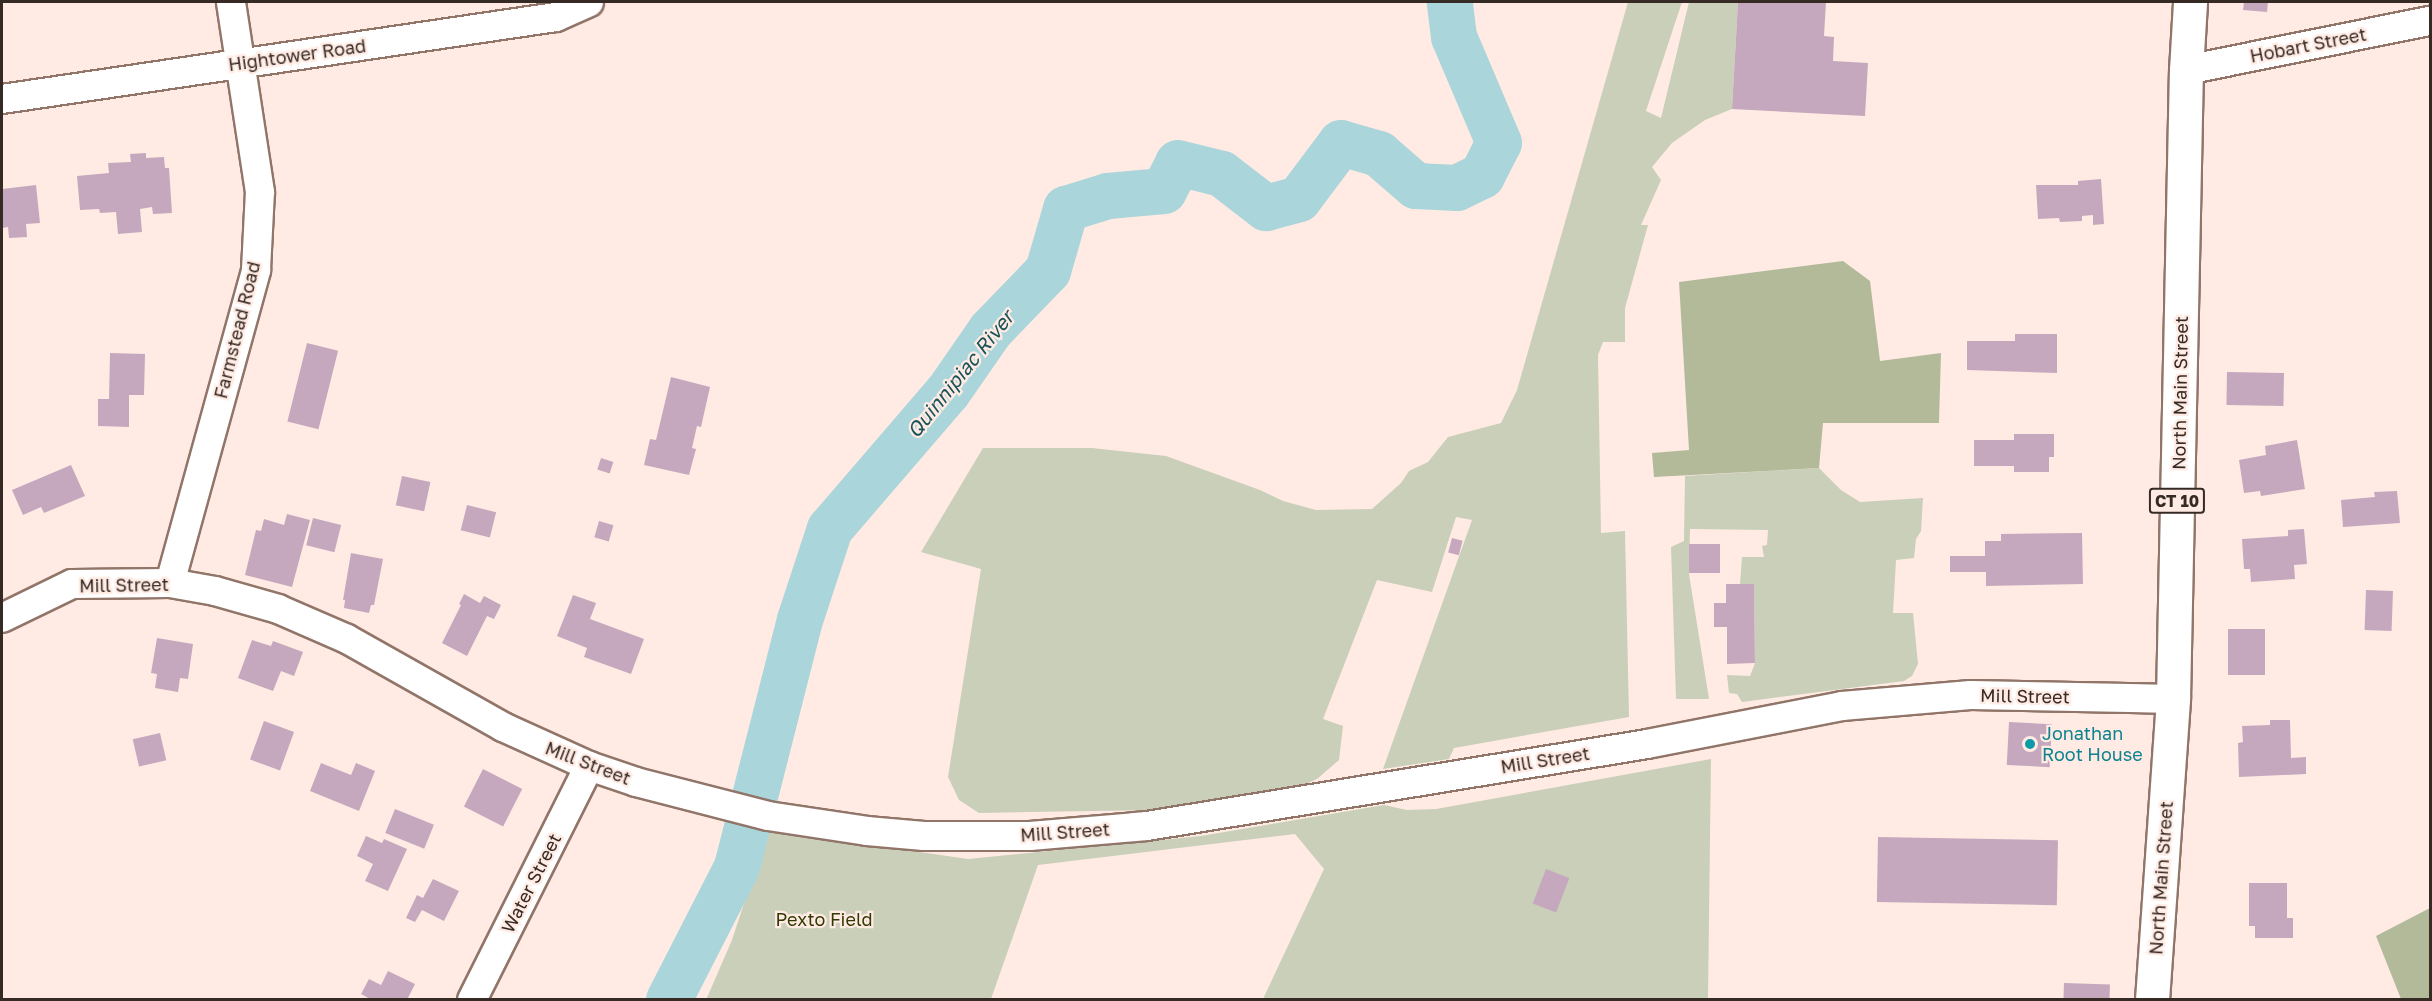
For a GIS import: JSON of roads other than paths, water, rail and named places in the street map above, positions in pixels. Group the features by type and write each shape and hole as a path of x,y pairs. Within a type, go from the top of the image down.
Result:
{"highway":[{"name":"North Main Street","path":"2152,999 2174,699 2186,70 2190,2"}],"street":[{"name":"Farmstead Road","path":"170,583 256,270 260,192 231,2"},
{"name":"Hightower Road","path":"2,99 556,17 589,2"},
{"name":"Hobart Street","path":"2186,70 2430,21"},
{"name":"Mill Street","path":"2,618 72,584 170,583 215,591 278,609 347,639 503,727 589,766 768,816 867,831 924,836 1030,836 1147,826 1647,744 1842,706 1971,695 2174,699"},
{"name":"Water Street","path":"472,999 589,766"}],"waterway":[{"name":"Quinnipiac River","path":"669,1000 737,867 800,620 830,529 948,392 991,330 1048,271 1066,209 1108,196 1164,191 1178,163 1222,174 1266,208 1299,199 1341,143 1379,154 1416,186 1457,188 1482,176 1499,143 1454,37 1450,2"}],"place":[{"name":"Jonathan Root House","path":"2030,744"}],"park label":[{"name":"Pexto Field","path":"824,919"}]}
